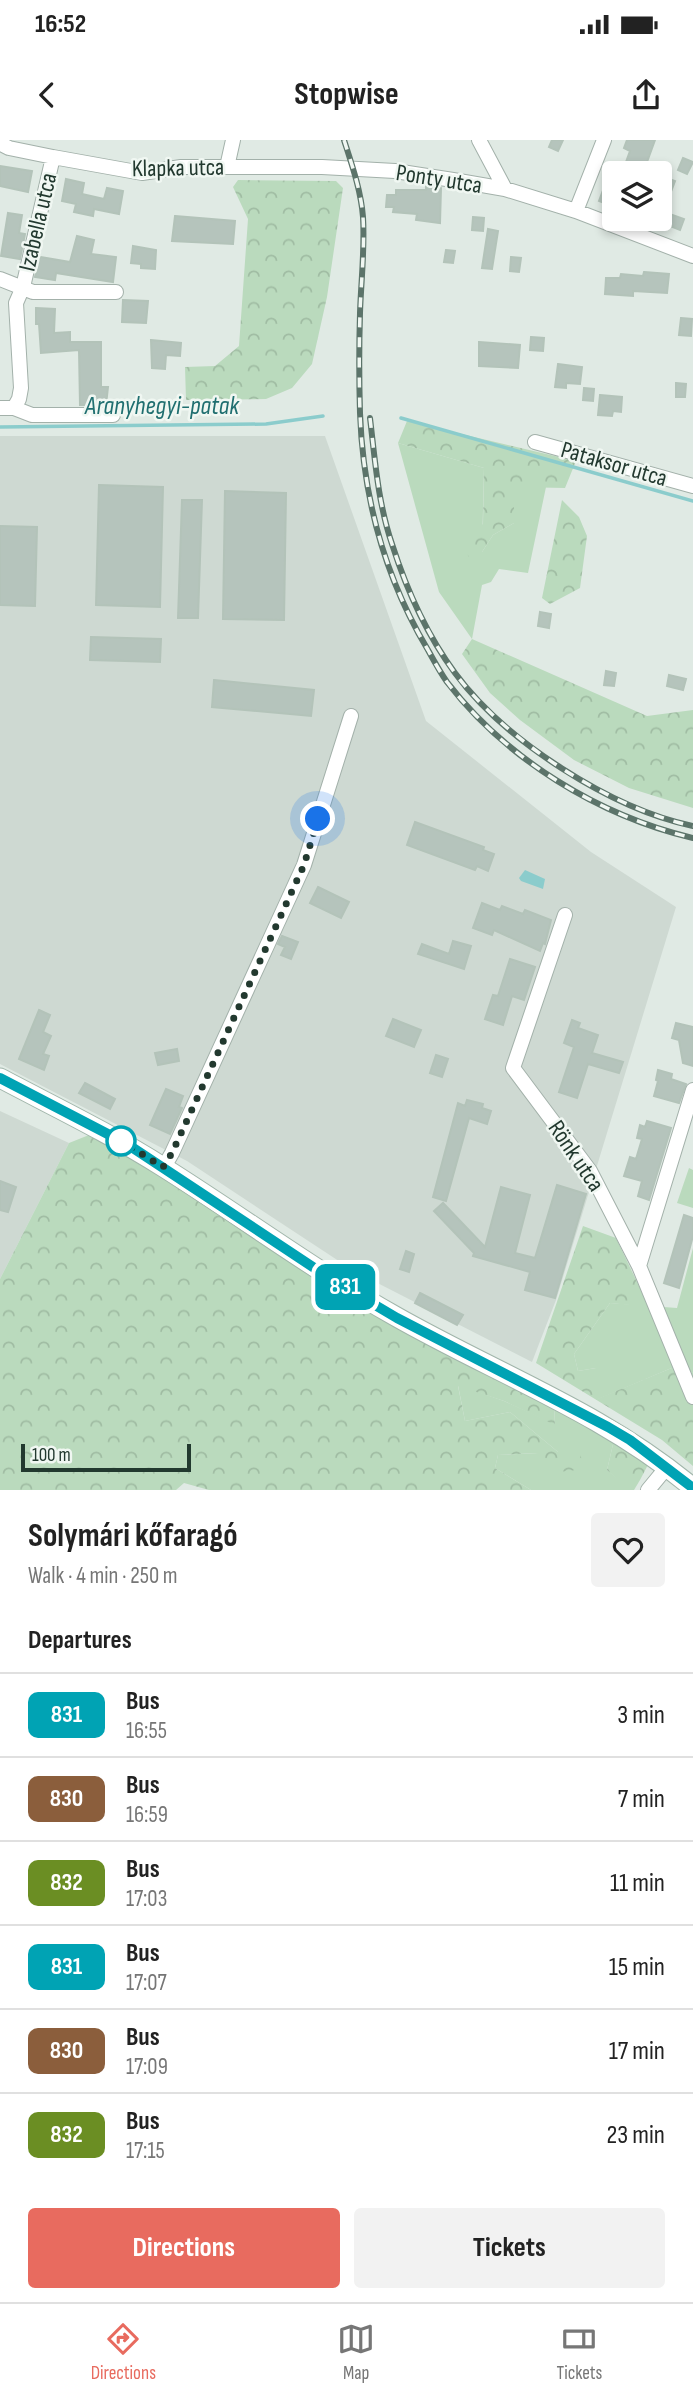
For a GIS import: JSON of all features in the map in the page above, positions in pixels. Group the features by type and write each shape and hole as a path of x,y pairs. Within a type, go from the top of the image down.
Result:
{"main road":[{"path":"0,1078 127,1144 331,1279 397,1318 608,1427 691,1482"}],"street":[{"path":"227,167 233,140"},
{"name":"Ponty utca","path":"478,140 505,189"},
{"path":"576,211 604,140"},
{"name":"Klapka utca","path":"0,144 10,144 18,149 53,157 142,173 181,167 373,170"},
{"name":"Izabella utca","path":"7,408 21,388 16,303 23,287 53,157"},
{"name":"Ponty utca","path":"373,170 395,171 505,189 576,211 693,256"},
{"path":"0,279 33,292 116,292"},
{"path":"7,408 32,415 110,416"},
{"name":"Pataksor utca","path":"535,442 693,486"},
{"path":"163,1167 172,1153 304,865 351,716"},
{"name":"Rönk utca","path":"565,915 513,1068 590,1171 639,1266 693,1397"},
{"path":"639,1266 693,1090"},
{"path":"648,1490 667,1467"}],"shaded area":[{"path":"0,436 325,436 426,721 591,852 676,907 556,1300 532,1362 354,1271 187,1161 0,1064"},
{"path":"0,1111 69,1143 0,1279"}],"green space":[{"path":"238,180 336,181 343,188 327,297 312,364 292,388 266,399 186,400 185,367 215,366 239,346 248,219 233,187"},
{"path":"407,421 576,461 565,488 514,487 514,523 493,535 482,552 469,557 460,543 483,524 484,468 398,443"},
{"path":"398,443 484,468 482,552 493,535 514,523 514,486 546,487 528,573 499,569 491,582 482,585 472,639 439,592"},
{"path":"562,500 579,517 587,536 580,588 550,604 542,598"},
{"path":"472,639 647,716 693,710 693,808 629,788 574,760 520,720 490,693 462,654"},
{"path":"89,1135 554,1405 555,1425 504,1401 458,1386 465,1421 510,1412 558,1452 566,1449 580,1455 586,1469 558,1472 537,1453 498,1455 495,1468 531,1490 209,1490 184,1483 176,1490 0,1490 0,1279 69,1143"},
{"path":"689,1168 693,1170 693,1208 677,1203"},
{"path":"583,1226 616,1238 649,1307 610,1303 574,1354 578,1371 596,1368 597,1399 674,1367 693,1373 693,1466 662,1440 536,1363"},
{"path":"693,1248 693,1373 674,1367 596,1400 596,1368 578,1371 574,1354 610,1303 677,1308"},
{"path":"458,1385 504,1401 555,1424 554,1405 614,1440 607,1470 618,1479 640,1480 634,1490 531,1490 495,1468 498,1455 558,1452 510,1412 465,1421"},
{"path":"614,1440 651,1459 640,1480 618,1480 607,1470"}],"water":[{"path":"525,870 545,879 543,889 521,881 519,878"}],"building":[{"path":"552,140 563,140 558,151 549,147"},
{"path":"627,140 655,140 647,161 626,161 630,151 624,148"},
{"path":"683,158 693,162 687,174 678,170"},
{"path":"0,166 32,171 28,192 0,186"},
{"path":"66,179 84,183 82,194 104,199 107,188 123,191 119,214 94,209 93,216 74,212 76,204 62,201"},
{"path":"426,186 441,188 440,223 416,220 417,214 393,212 394,207 386,207 387,195 396,195 396,190 426,190"},
{"path":"8,213 22,215 19,233 25,234 20,259 1,256"},
{"path":"672,215 684,219 680,230 672,227"},
{"path":"175,216 235,221 233,244 172,241"},
{"path":"473,217 484,218 483,231 472,230"},
{"path":"488,229 498,231 492,269 482,268"},
{"path":"77,236 94,240 91,254 116,257 113,282 56,273 55,280 35,277 40,257 70,262"},
{"path":"133,246 156,250 155,269 141,268 141,264 131,263"},
{"path":"446,250 455,251 453,263 444,262"},
{"path":"511,257 521,258 519,272 510,271"},
{"path":"644,272 669,274 667,293 633,291 633,296 605,294 606,278 620,278 621,274 643,276"},
{"path":"123,300 148,301 146,323 122,322"},
{"path":"36,308 55,309 54,333 70,332 70,342 101,342 101,387 108,387 106,405 80,405 79,350 41,353"},
{"path":"681,318 692,319 691,336 679,335"},
{"path":"531,337 544,338 543,351 530,350"},
{"path":"151,340 181,343 180,356 166,355 165,369 152,368"},
{"path":"479,342 520,345 518,368 479,366"},
{"path":"558,364 582,367 580,384 566,383 566,388 555,387"},
{"path":"676,383 686,384 685,397 676,397"},
{"path":"584,388 594,389 593,401 583,400"},
{"path":"600,395 622,397 621,412 613,411 612,416 598,415"},
{"path":"99,485 163,487 160,607 96,605"},
{"path":"225,491 286,493 284,620 223,619"},
{"path":"182,500 202,500 198,618 178,618"},
{"path":"0,526 37,527 35,606 0,605"},
{"path":"540,612 551,614 549,628 538,626"},
{"path":"91,637 161,639 160,662 90,660"},
{"path":"606,671 616,673 614,686 604,685"},
{"path":"669,675 686,679 683,690 667,686"},
{"path":"214,680 314,690 311,716 212,707"},
{"path":"415,822 484,847 483,850 494,854 488,871 477,866 475,870 407,845"},
{"path":"318,887 349,902 341,918 310,903"},
{"path":"482,903 500,910 502,906 523,914 525,910 551,920 545,944 543,943 540,951 494,930 492,935 473,928"},
{"path":"282,936 298,942 291,959 281,955 285,947 278,944"},
{"path":"453,941 471,946 464,969 418,954 422,944 449,954"},
{"path":"510,959 535,967 524,1000 512,996 503,1025 485,1019 493,995 498,996"},
{"path":"39,1010 50,1015 43,1032 51,1036 43,1054 49,1056 44,1070 19,1059"},
{"path":"393,1019 421,1030 414,1047 386,1036"},
{"path":"572,1020 580,1023 578,1028 598,1035 592,1053 623,1062 619,1073 588,1064 577,1098 559,1092 574,1047 564,1043"},
{"path":"676,1023 693,1027 693,1066 683,1063 679,1040 672,1038"},
{"path":"177,1049 179,1061 158,1065 155,1053"},
{"path":"436,1055 448,1059 442,1077 430,1073"},
{"path":"658,1070 672,1074 671,1079 686,1084 679,1103 654,1096"},
{"path":"85,1083 115,1099 110,1109 79,1093"},
{"path":"166,1089 183,1096 179,1107 182,1108 170,1134 150,1125"},
{"path":"467,1100 483,1104 482,1108 491,1111 487,1124 469,1118 446,1201 433,1197 458,1103 465,1106"},
{"path":"647,1121 671,1128 649,1200 638,1196 642,1181 624,1176 630,1157 636,1159 642,1139 637,1138 640,1125 645,1127"},
{"path":"0,1181 16,1187 8,1212 0,1210"},
{"path":"557,1185 586,1194 555,1298 525,1290 530,1272 473,1256 474,1253 434,1211 443,1203 485,1247 501,1187 530,1195 515,1253 535,1258"},
{"path":"684,1215 693,1218 693,1236 679,1288 664,1283"},
{"path":"406,1251 414,1254 409,1272 400,1269"},
{"path":"420,1293 463,1315 457,1325 415,1303"}],"waterway":[{"name":"Aranyhegyi-patak","path":"0,427 266,424 323,416"},
{"name":"Aranyhegyi-patak","path":"401,418 693,501"}],"railway":[{"path":"344,140 363,217 359,376 366,475 371,506 388,566 413,623 447,682 497,736 526,759 589,799 623,815 693,838"},
{"path":"370,418 375,466 387,529 418,611 455,673 501,723 562,768 628,804 693,826"}],"bus line":[{"name":"831","path":"0,1078 127,1144 331,1279 397,1318 551,1396 630,1440 693,1488"}],"route":[{"path":"121,1141 163,1167 172,1153 304,865 318,819"}]}
